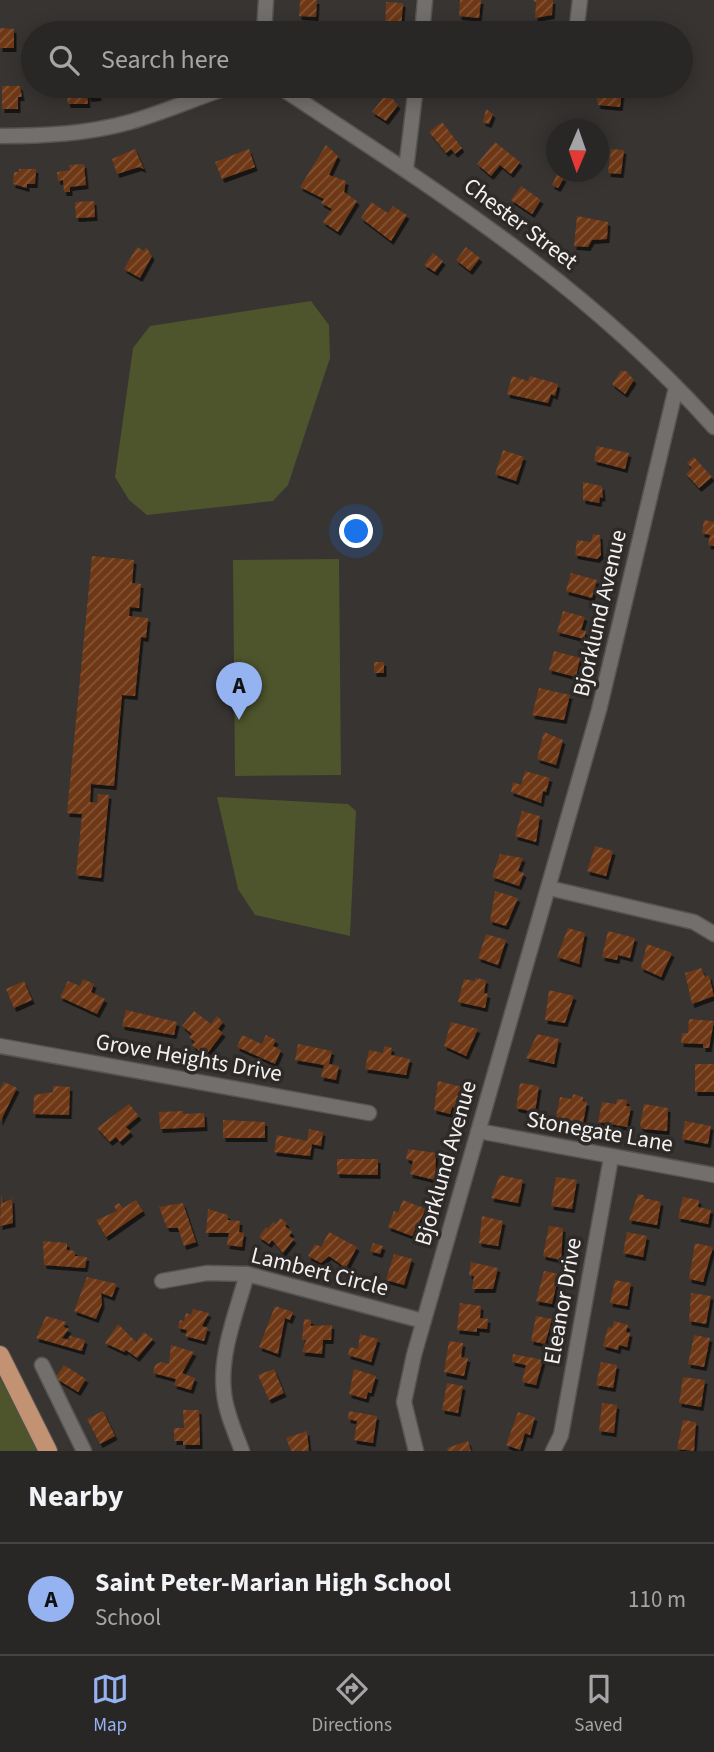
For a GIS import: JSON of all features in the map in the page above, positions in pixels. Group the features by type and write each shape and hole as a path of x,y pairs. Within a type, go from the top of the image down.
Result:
{"main road":[{"path":"0,1355 48,1451"}],"street":[{"path":"265,21 266,0"},
{"path":"423,21 425,0"},
{"path":"577,21 579,0"},
{"path":"0,136 42,136 100,129 199,98"},
{"name":"Chester Street","path":"297,98 406,169 583,298 648,357 714,427"},
{"path":"406,169 415,98"},
{"name":"Bjorklund Avenue","path":"416,1451 404,1402 423,1321 599,710 676,388"},
{"path":"549,888 694,922 714,934"},
{"name":"Grove Heights Drive","path":"0,1046 369,1113"},
{"name":"Stonegate Lane","path":"478,1131 611,1158 714,1175"},
{"name":"Eleanor Drive","path":"553,1451 561,1435 611,1158"},
{"name":"Lambert Circle","path":"162,1281 206,1273 247,1274 423,1321"},
{"path":"242,1451 225,1400 223,1378 226,1352 247,1274"},
{"path":"42,1365 84,1451"}],"green space":[{"path":"311,301 329,325 330,358 288,485 273,501 147,515 129,500 115,477 133,348 150,326"},
{"path":"339,559 341,775 235,776 233,560"},
{"path":"217,797 348,804 356,811 350,936 255,915 238,889"},
{"path":"0,1378 39,1451 0,1451"}],"building":[{"path":"300,0 317,0 316,17 299,16"},
{"path":"460,0 481,0 479,18 459,16"},
{"path":"533,0 553,0 552,15 535,18 536,3"},
{"path":"386,2 403,3 402,21 385,21"},
{"path":"0,28 14,29 14,48 0,48"},
{"path":"2,86 20,86 18,109 2,109"},
{"path":"67,98 87,98 88,104 68,104"},
{"path":"383,98 392,98 398,105 386,121 372,112"},
{"path":"597,98 621,98 620,107 598,105"},
{"path":"486,109 493,114 489,124 483,122"},
{"path":"442,122 462,148 455,154 451,149 446,153 429,132"},
{"path":"495,142 520,162 511,174 500,165 491,176 477,164"},
{"path":"326,145 338,156 329,175 346,181 344,192 357,201 338,232 323,222 332,209 321,203 324,199 300,187"},
{"path":"135,149 144,169 139,167 117,174 112,159"},
{"path":"249,149 255,167 222,179 215,162"},
{"path":"611,149 624,150 621,174 609,173"},
{"path":"84,164 86,185 70,187 70,192 64,192 63,180 58,181 57,172 70,170 69,165"},
{"path":"19,169 36,169 35,184 27,184 27,188 13,184 14,172 19,172"},
{"path":"553,182 562,182 558,188 552,185"},
{"path":"521,186 541,200 532,214 511,200"},
{"path":"94,201 95,217 76,218 75,202"},
{"path":"371,202 388,213 393,206 407,215 391,241 361,218"},
{"path":"577,216 608,222 607,239 592,240 588,247 574,246"},
{"path":"137,247 144,251 146,247 152,256 140,278 124,269"},
{"path":"466,247 480,258 470,271 456,260"},
{"path":"433,253 443,261 435,272 424,265"},
{"path":"621,371 626,371 634,380 625,394 612,384"},
{"path":"512,376 528,381 530,376 558,384 555,396 551,394 548,403 507,394"},
{"path":"597,446 629,453 625,469 594,461"},
{"path":"503,450 524,457 516,481 495,474"},
{"path":"694,457 712,477 699,488 686,474 692,468 687,463"},
{"path":"583,482 602,486 603,498 600,497 599,503 583,500"},
{"path":"704,520 714,522 714,546 708,545 710,535 702,533"},
{"path":"593,534 600,535 601,555 597,559 575,555 577,540 591,542"},
{"path":"92,556 134,560 132,583 141,584 139,608 130,607 129,616 148,618 146,638 141,637 135,696 122,695 114,786 91,784 90,802 97,803 98,794 109,795 101,878 76,875 82,814 67,813"},
{"path":"571,573 597,580 592,598 566,591"},
{"path":"563,611 585,617 581,630 586,631 584,639 557,632"},
{"path":"554,651 580,658 576,677 549,670"},
{"path":"374,662 384,662 384,673 374,673"},
{"path":"539,688 570,695 564,720 532,715"},
{"path":"544,732 563,740 556,765 537,759"},
{"path":"525,771 550,778 546,792 543,791 541,803 511,792 513,782 521,785"},
{"path":"522,811 540,816 536,842 515,836"},
{"path":"595,846 613,851 606,876 587,871"},
{"path":"500,854 523,858 518,871 524,873 519,886 492,877"},
{"path":"495,891 518,898 506,926 490,921"},
{"path":"568,928 585,933 579,964 557,957"},
{"path":"608,931 635,938 630,958 618,955 617,960 602,957"},
{"path":"486,934 506,940 498,965 478,958"},
{"path":"647,944 672,953 661,977 641,968"},
{"path":"701,968 705,977 709,975 714,996 692,1004 685,973"},
{"path":"475,978 486,980 484,993 488,994 485,1008 458,1002 464,979 475,981"},
{"path":"83,979 94,984 91,992 105,999 97,1014 60,997 68,981 80,986"},
{"path":"24,981 32,1000 14,1008 6,989"},
{"path":"549,990 574,996 565,1023 545,1020"},
{"path":"126,1010 177,1022 174,1035 122,1026"},
{"path":"194,1011 211,1024 217,1016 223,1022 218,1029 223,1033 205,1056 192,1045 195,1042 189,1037 192,1034 182,1026"},
{"path":"689,1019 714,1021 709,1048 703,1048 703,1044 681,1043 682,1033 688,1033"},
{"path":"451,1022 478,1029 466,1056 444,1046"},
{"path":"537,1034 559,1039 554,1064 526,1058"},
{"path":"242,1035 262,1044 266,1035 276,1040 273,1046 281,1050 275,1064 237,1047"},
{"path":"298,1044 332,1051 329,1064 339,1066 336,1080 321,1077 324,1065 295,1060"},
{"path":"384,1046 392,1048 391,1055 410,1059 406,1075 365,1069 369,1050 383,1053"},
{"path":"695,1064 714,1064 714,1092 695,1092"},
{"path":"438,1081 462,1087 456,1108 452,1107 450,1114 434,1110"},
{"path":"4,1082 17,1088 0,1122 0,1089"},
{"path":"520,1083 539,1086 535,1112 516,1108"},
{"path":"53,1086 70,1087 69,1115 33,1114 34,1095 53,1092"},
{"path":"573,1094 583,1097 583,1101 587,1102 583,1123 556,1118 560,1097 572,1099"},
{"path":"617,1099 627,1100 626,1106 631,1107 627,1127 598,1122 602,1102 616,1104"},
{"path":"129,1104 139,1116 126,1127 131,1132 120,1142 116,1137 110,1142 97,1128"},
{"path":"644,1104 668,1108 667,1131 643,1129 640,1126"},
{"path":"183,1111 183,1114 204,1113 205,1127 160,1129 159,1112"},
{"path":"223,1120 265,1122 265,1138 223,1138"},
{"path":"685,1121 711,1126 708,1144 682,1139"},
{"path":"309,1129 323,1132 321,1146 312,1144 310,1156 274,1152 277,1135 307,1141"},
{"path":"408,1149 436,1153 435,1180 410,1174 413,1161 406,1159"},
{"path":"337,1159 378,1159 378,1175 337,1174"},
{"path":"500,1175 523,1180 518,1203 491,1198"},
{"path":"556,1177 577,1180 572,1209 551,1206"},
{"path":"638,1194 661,1202 657,1225 629,1220"},
{"path":"1,1195 3,1203 12,1199 13,1223 0,1226"},
{"path":"683,1197 699,1200 698,1207 711,1210 708,1224 678,1218"},
{"path":"136,1200 143,1211 106,1237 96,1220 117,1211 114,1206 119,1203 123,1208"},
{"path":"403,1200 426,1209 412,1236 388,1227 394,1211 398,1213"},
{"path":"183,1203 196,1242 184,1246 178,1228 167,1228 159,1207"},
{"path":"208,1209 228,1215 228,1220 240,1221 239,1232 244,1233 242,1247 227,1245 229,1233 206,1233"},
{"path":"482,1216 503,1221 498,1246 479,1243"},
{"path":"280,1218 287,1223 285,1226 292,1232 289,1236 294,1239 283,1253 272,1240 269,1244 259,1237 266,1227 268,1229 273,1222 276,1224"},
{"path":"549,1226 563,1228 561,1260 543,1256"},
{"path":"329,1232 357,1247 346,1268 329,1256 321,1263 308,1256 315,1244 321,1247"},
{"path":"627,1232 647,1236 643,1257 623,1253"},
{"path":"43,1241 67,1243 67,1250 75,1251 75,1256 87,1257 85,1268 44,1265"},
{"path":"373,1243 383,1246 380,1254 370,1251"},
{"path":"695,1243 713,1247 703,1282 689,1279"},
{"path":"394,1254 412,1259 404,1285 386,1280"},
{"path":"471,1262 498,1268 493,1289 472,1289 474,1276 469,1275"},
{"path":"544,1271 559,1274 552,1304 536,1301"},
{"path":"87,1277 117,1284 112,1297 101,1293 102,1304 96,1319 74,1311"},
{"path":"615,1280 631,1283 627,1306 610,1303"},
{"path":"691,1293 711,1296 706,1324 689,1321"},
{"path":"460,1303 481,1306 480,1318 488,1319 487,1329 477,1328 477,1332 457,1330"},
{"path":"275,1306 293,1312 290,1320 285,1318 278,1354 259,1347"},
{"path":"193,1309 209,1313 202,1326 208,1328 204,1341 185,1336 187,1330 178,1328 180,1320 184,1321 186,1313 191,1315"},
{"path":"46,1316 66,1322 64,1327 69,1329 62,1338 69,1340 70,1336 85,1340 82,1351 36,1338"},
{"path":"536,1316 552,1319 545,1344 531,1341"},
{"path":"304,1319 311,1320 311,1326 332,1325 331,1340 323,1340 322,1354 302,1352 306,1340 302,1340"},
{"path":"614,1321 628,1325 626,1332 630,1333 627,1347 619,1345 618,1350 603,1346 608,1327 612,1328"},
{"path":"118,1324 136,1342 144,1332 153,1339 137,1358 126,1350 124,1352 105,1343"},
{"path":"360,1334 378,1339 371,1362 348,1355 350,1347 358,1349"},
{"path":"694,1335 710,1338 704,1367 688,1364"},
{"path":"449,1341 463,1343 461,1357 468,1358 464,1376 444,1372"},
{"path":"171,1345 194,1352 182,1373 195,1378 191,1390 174,1385 176,1379 153,1373 155,1365 161,1362 169,1364"},
{"path":"513,1354 543,1360 536,1385 522,1382 526,1365 512,1362"},
{"path":"601,1362 617,1365 613,1388 596,1385"},
{"path":"64,1365 86,1379 78,1392 55,1378"},
{"path":"274,1369 284,1393 269,1400 258,1375"},
{"path":"354,1369 376,1376 371,1393 368,1392 366,1399 349,1394"},
{"path":"683,1377 705,1380 701,1407 679,1403"},
{"path":"447,1383 463,1386 458,1413 442,1410"},
{"path":"602,1403 617,1405 614,1433 599,1431"},
{"path":"183,1410 199,1410 200,1445 183,1445 183,1441 174,1441 174,1428 184,1428"},
{"path":"103,1411 115,1436 100,1444 87,1419"},
{"path":"349,1411 377,1416 373,1443 354,1440 357,1421 348,1419"},
{"path":"518,1412 535,1417 530,1435 525,1433 520,1450 506,1445"},
{"path":"683,1420 696,1422 694,1451 677,1449"},
{"path":"307,1431 309,1451 291,1451 286,1438"},
{"path":"468,1441 471,1451 448,1451 447,1448"}],"place":[{"name":"Saint Peter-Marian High School","path":"239,720"}]}
